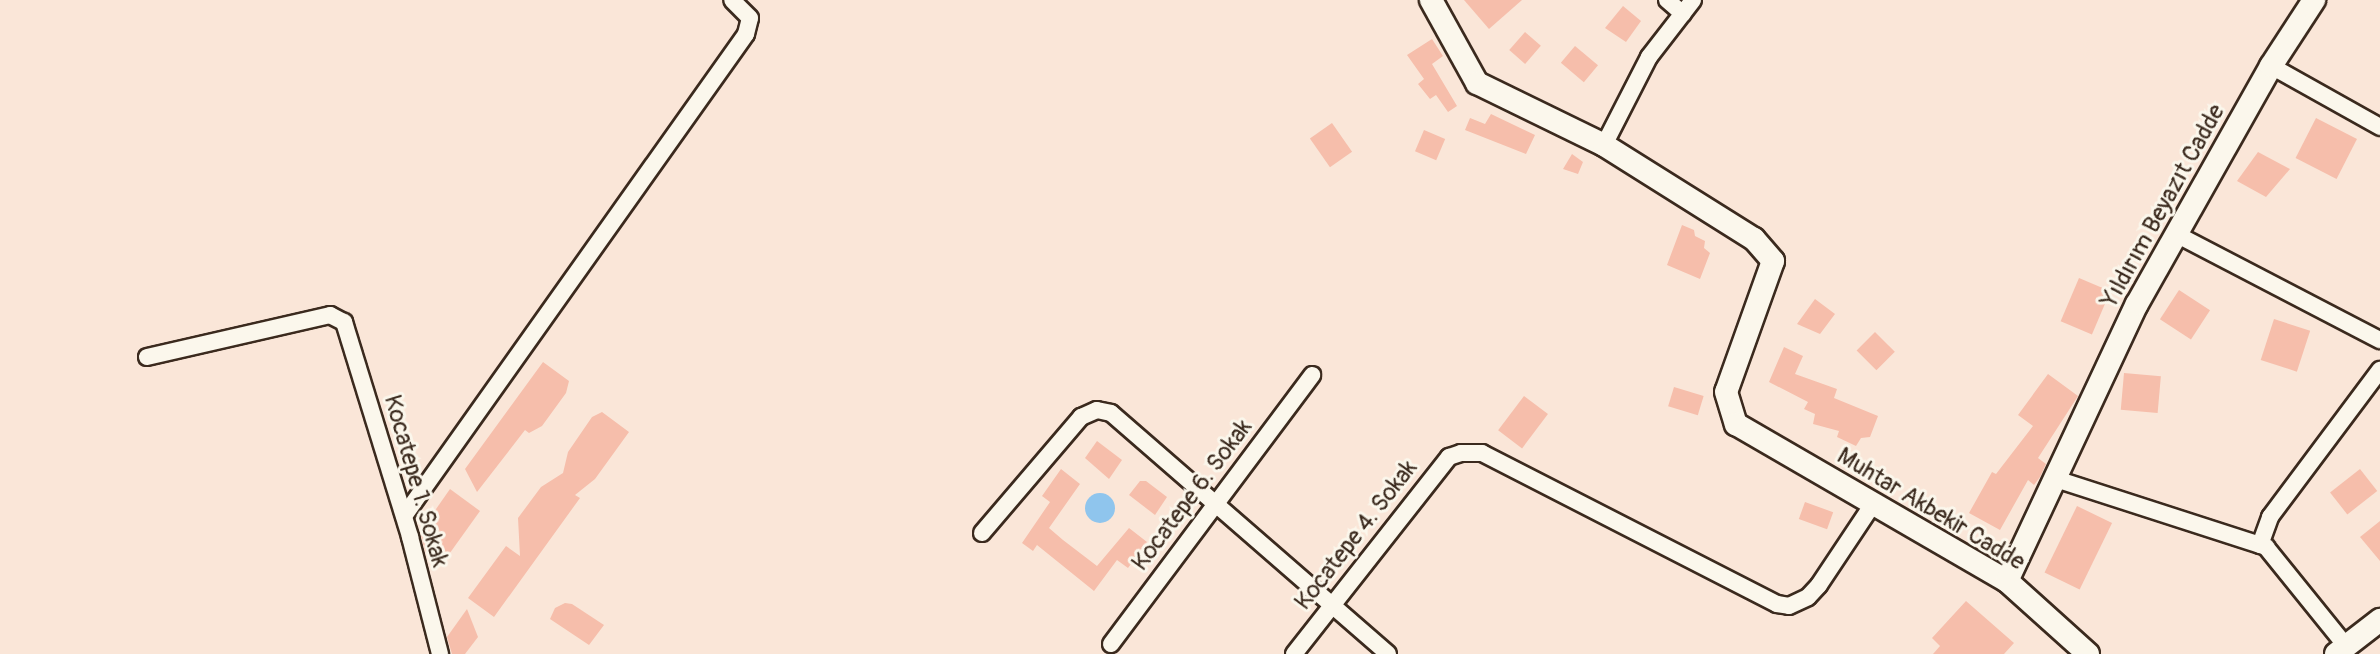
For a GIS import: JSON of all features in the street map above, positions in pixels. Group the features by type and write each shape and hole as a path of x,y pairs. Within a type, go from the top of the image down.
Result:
{"street":[{"path":"404,516 746,34 750,18 732,0"},
{"path":"1431,0 1477,83 1604,145 1649,57 1693,0"},
{"path":"1667,0 1683,14"},
{"name":"Yıldırım Beyazıt Cadde","path":"2007,581 2104,373 2176,234 2271,66 2314,0"},
{"path":"2271,66 2380,127"},
{"name":"Muhtar Akbekir Cadde","path":"1604,145 1754,239 1773,261 1726,392 1736,424 2007,581 2088,654"},
{"path":"2176,234 2380,340"},
{"name":"Kocatepe 1. Sokak","path":"147,357 330,315 344,322 404,516 440,654"},
{"path":"2260,545 2270,517 2380,370"},
{"name":"Kocatepe 6. Sokak","path":"1111,644 1312,375"},
{"path":"982,533 1081,417 1097,410 1111,413 1388,654"},
{"name":"Kocatepe 4. Sokak","path":"1294,654 1330,604 1449,457 1461,453 1482,453 1777,604 1789,606 1799,604 1814,591 1873,504"},
{"path":"2053,478 2266,547 2341,650 2380,620"}],"water":[{"path":"1100,493 1110,498 1115,508 1110,518 1100,523 1090,518 1085,508 1090,498"}],"building":[{"path":"1464,0 1522,0 1489,29"},
{"path":"1623,6 1641,21 1626,42 1605,28"},
{"path":"1525,32 1541,46 1525,64 1509,50"},
{"path":"1432,39 1443,56 1432,64 1457,106 1448,112 1436,95 1430,99 1418,84 1424,79 1407,55"},
{"path":"1575,46 1598,65 1584,82 1561,63"},
{"path":"1491,114 1535,135 1526,154 1465,130 1470,118 1485,124"},
{"path":"2316,118 2357,139 2337,179 2296,158"},
{"path":"1332,123 1352,152 1330,167 1310,138"},
{"path":"1424,130 1445,139 1436,160 1415,151"},
{"path":"2258,152 2290,169 2266,197 2237,181"},
{"path":"1572,154 1583,162 1578,174 1563,169"},
{"path":"1682,225 1694,230 1695,236 1705,241 1704,248 1710,253 1700,279 1667,265"},
{"path":"2079,278 2110,291 2092,335 2061,321"},
{"path":"2179,290 2210,310 2191,340 2160,319"},
{"path":"1815,299 1835,314 1820,334 1797,324"},
{"path":"2274,319 2310,331 2297,372 2261,360"},
{"path":"1875,332 1895,352 1876,370 1857,350"},
{"path":"1784,347 1803,356 1795,374 1837,389 1834,398 1878,416 1870,437 1861,438 1856,446 1837,437 1839,431 1813,424 1815,414 1804,409 1808,402 1769,382"},
{"path":"543,362 569,381 566,393 542,426 529,433 525,430 477,492 465,469"},
{"path":"2124,373 2161,376 2158,413 2121,410"},
{"path":"2048,374 2078,396 2038,458 2046,464 2040,477 2034,485 2028,480 2000,530 1969,513 1992,472 1996,474 2033,426 2018,415"},
{"path":"1674,387 1704,396 1698,415 1668,406"},
{"path":"1524,396 1548,414 1522,448 1498,430"},
{"path":"602,412 629,432 595,479 575,495 580,498 494,617 468,598 506,546 520,556 518,518 541,487 563,473 568,452 592,417"},
{"path":"1097,441 1122,460 1109,479 1085,458"},
{"path":"1061,469 1080,484 1049,528 1063,540 1097,566 1129,528 1147,542 1128,568 1117,560 1094,591 1037,545 1033,551 1022,543 1050,502 1042,496"},
{"path":"2360,469 2377,491 2347,514 2330,492"},
{"path":"1140,481 1146,481 1167,497 1155,515 1129,495"},
{"path":"450,489 480,511 442,564 425,551 420,532"},
{"path":"1805,502 1833,512 1827,529 1799,519"},
{"path":"2077,506 2112,523 2080,590 2045,573"},
{"path":"2380,521 2380,561 2360,537"},
{"path":"1966,601 2014,643 2004,654 1933,654 1940,646 1932,638"},
{"path":"565,603 572,604 604,625 589,645 550,619 555,608"},
{"path":"467,609 478,637 465,654 452,654 447,637"}]}
